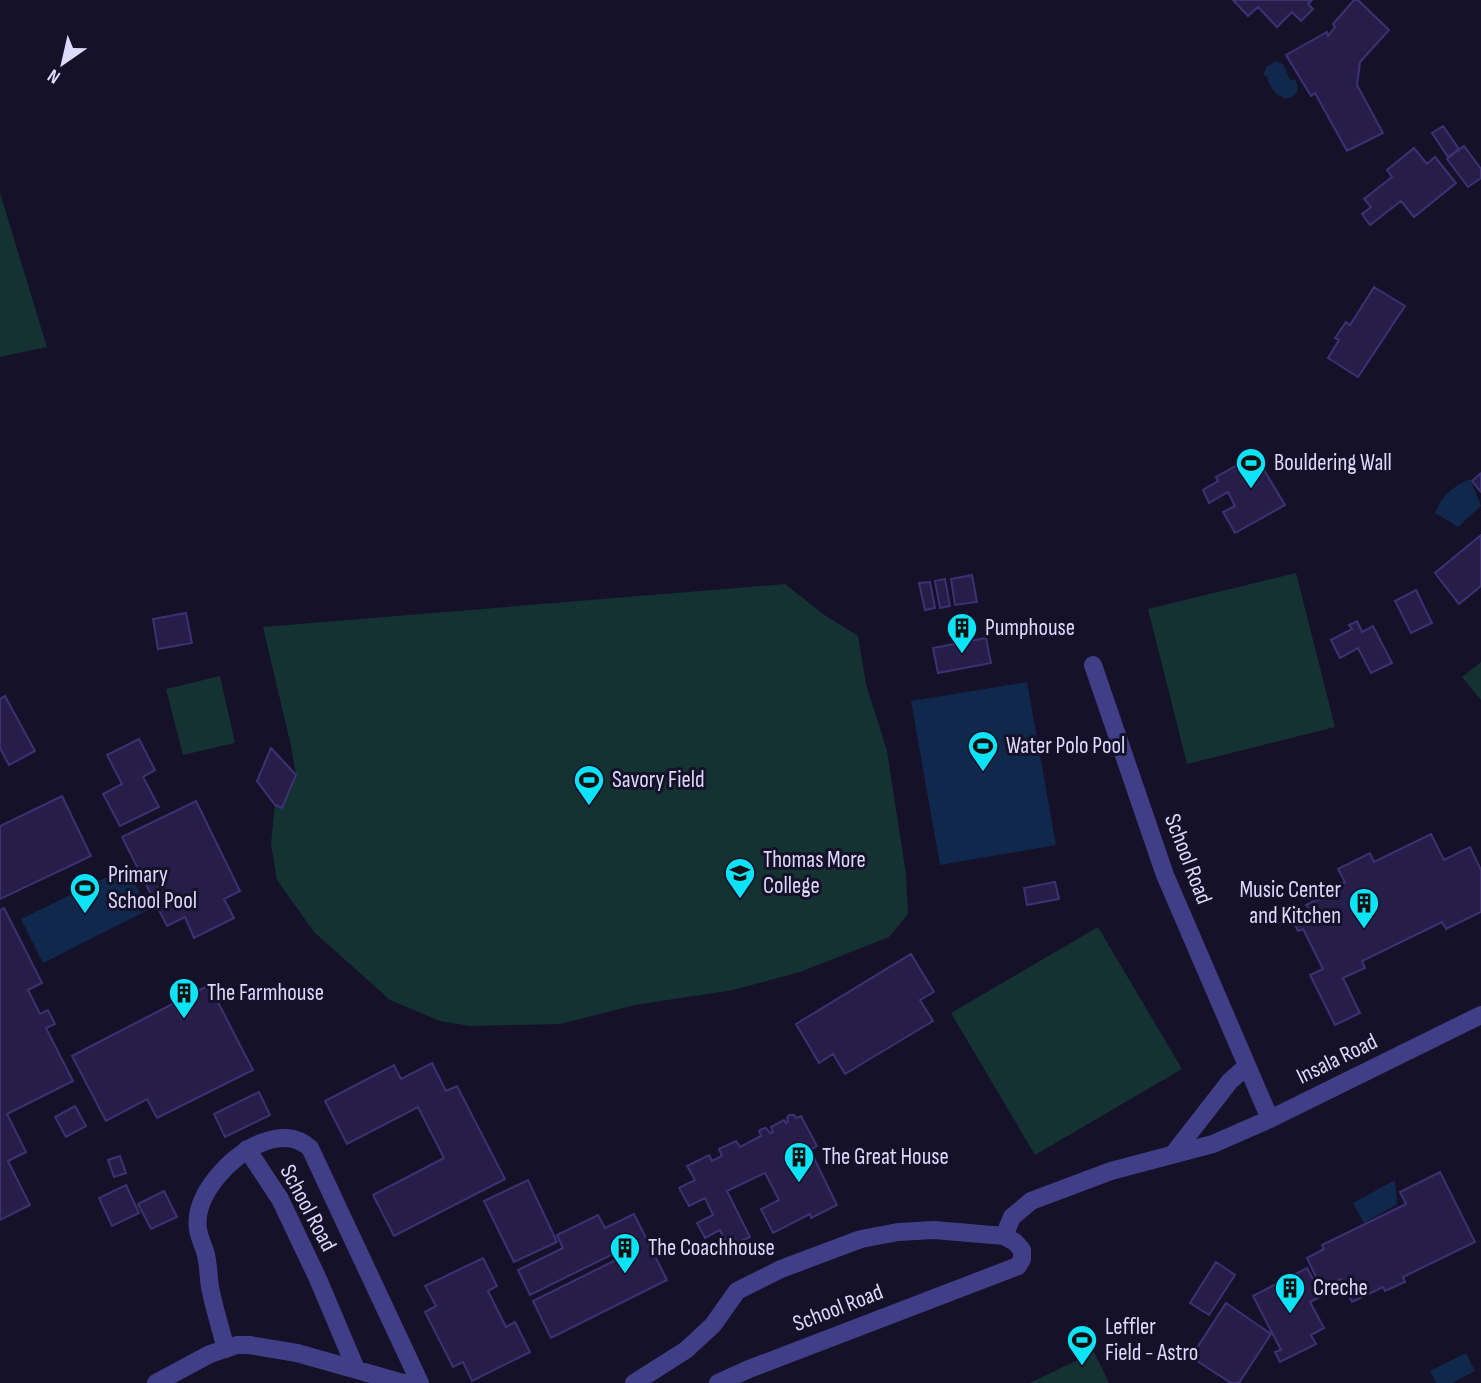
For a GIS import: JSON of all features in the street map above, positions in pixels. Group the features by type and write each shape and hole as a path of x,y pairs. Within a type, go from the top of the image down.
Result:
{"street":[{"name":"School Road","path":"1093,665 1165,875 1270,1119"},
{"name":"Insala Road","path":"1174,1153 1213,1144 1270,1119 1481,1015"},
{"path":"634,1383 687,1350 713,1325 737,1291 804,1260 861,1239 898,1232 934,1230 1004,1236 1013,1217 1031,1202 1111,1171 1174,1153 1230,1081 1246,1067"},
{"name":"School Road","path":"226,1349 197,1227 203,1197 222,1171 247,1149 270,1140 292,1137 301,1140 310,1148 420,1383"},
{"name":"School Road","path":"247,1149 280,1199 356,1369"},
{"name":"School Road","path":"718,1383 1018,1266 1022,1259 1022,1250 1004,1236"},
{"path":"156,1383 210,1354 237,1345 297,1353 403,1383"}],"green space":[{"path":"0,193 47,347 0,357"},
{"path":"1296,573 1335,727 1187,764 1148,609"},
{"name":"Savory Field","path":"785,584 823,614 858,636 866,684 887,751 906,874 908,914 889,937 800,972 733,990 635,1005 560,1024 470,1026 440,1021 390,1000 314,932 277,880 271,844 275,805 282,808 296,775 263,627"},
{"path":"1481,662 1481,700 1462,677"},
{"path":"220,676 235,743 183,755 166,689"},
{"path":"1098,927 1182,1069 1035,1155 951,1013"},
{"name":"Leffler Field - Astro","path":"1094,1352 1109,1383 1030,1383"}],"water":[{"path":"1276,61 1283,64 1290,80 1295,80 1298,87 1292,96 1286,99 1276,93 1263,75 1267,66"},
{"path":"1470,479 1481,506 1458,527 1435,513 1448,492"},
{"name":"Water Polo Pool","path":"1027,682 1056,845 940,865 911,701"},
{"name":"Primary School Pool","path":"127,867 148,910 43,963 21,919"},
{"path":"1395,1180 1397,1204 1364,1223 1353,1203"},
{"path":"1466,1353 1475,1371 1452,1383 1436,1383 1430,1371"}],"building":[{"path":"1233,0 1312,0 1308,4 1313,9 1301,21 1292,12 1277,27 1258,7 1248,16"},
{"path":"1354,0 1358,0 1389,30 1360,62 1357,85 1383,133 1347,151 1315,93 1311,96 1286,55 1327,32 1328,36 1335,27 1333,24"},
{"path":"1443,126 1459,149 1448,157 1432,133"},
{"path":"1464,146 1481,169 1481,178 1468,187 1447,159"},
{"path":"1414,148 1427,164 1435,157 1456,183 1414,217 1401,201 1370,225 1362,214 1371,207 1364,199 1392,177 1387,170"},
{"path":"1374,287 1405,306 1358,377 1328,358 1339,340 1335,338 1346,322 1350,325"},
{"path":"1250,458 1258,473 1264,470 1285,505 1235,533 1223,512 1235,506 1228,492 1209,503 1203,490 1218,481 1216,477"},
{"path":"1481,473 1481,492 1472,481"},
{"path":"1481,535 1481,586 1459,604 1435,573"},
{"path":"972,575 977,602 955,605 951,579"},
{"path":"945,579 950,606 940,608 935,581"},
{"path":"930,582 935,608 925,610 919,583"},
{"path":"1416,590 1432,623 1411,633 1395,601"},
{"path":"186,613 192,643 158,649 153,619"},
{"path":"1357,621 1362,632 1373,626 1392,663 1371,673 1358,648 1340,658 1331,640 1352,629 1349,625"},
{"name":"Pumphouse","path":"986,638 991,663 938,673 933,648"},
{"path":"5,696 35,751 9,765 0,748 0,699"},
{"path":"139,739 155,770 143,777 159,807 120,826 103,794 122,784 107,755"},
{"path":"271,748 296,775 282,808 275,805 257,781"},
{"path":"62,796 91,856 0,899 0,826"},
{"path":"196,801 240,891 224,899 234,918 194,938 185,917 167,926 122,837"},
{"name":"Music Center and Kitchen","path":"1431,834 1444,860 1470,847 1481,870 1481,912 1446,929 1442,922 1362,961 1365,968 1343,978 1360,1013 1335,1025 1310,975 1323,969 1303,929 1298,931 1292,920 1310,911 1306,905 1329,894 1328,890 1345,882 1338,869 1370,853 1374,862"},
{"path":"1055,882 1059,899 1027,905 1024,888"},
{"path":"4,908 42,983 28,990 40,1014 48,1010 55,1024 46,1028 73,1081 7,1114 26,1152 8,1161 30,1205 0,1220 0,910"},
{"path":"911,954 934,992 920,1000 933,1021 845,1074 833,1054 819,1063 796,1024"},
{"name":"The Farmhouse","path":"209,985 253,1070 157,1118 147,1099 106,1121 72,1056"},
{"path":"432,1063 446,1091 457,1086 505,1179 394,1236 373,1195 444,1158 418,1107 347,1144 325,1101 394,1065 401,1079"},
{"path":"259,1092 270,1115 225,1137 214,1114"},
{"path":"75,1106 86,1126 66,1137 55,1117"},
{"name":"The Great House","path":"789,1115 796,1118 801,1116 817,1146 810,1150 837,1205 811,1218 810,1214 773,1233 761,1209 779,1200 765,1173 727,1191 750,1237 728,1247 720,1230 705,1238 697,1223 713,1215 705,1198 689,1206 679,1188 695,1180 687,1166 709,1155 712,1161 722,1156 719,1149 736,1141 740,1147 761,1136 759,1131 762,1129 773,1132 771,1127 784,1120 788,1122"},
{"path":"120,1156 126,1173 114,1177 108,1160"},
{"path":"1440,1172 1475,1242 1403,1277 1405,1282 1385,1291 1383,1287 1352,1302 1341,1279 1321,1288 1307,1258 1324,1249 1322,1245 1406,1204 1400,1192"},
{"path":"528,1180 557,1242 514,1262 484,1201"},
{"path":"126,1185 139,1213 112,1226 99,1198"},
{"path":"164,1191 177,1217 151,1229 138,1204"},
{"name":"The Coachhouse","path":"634,1214 667,1280 551,1338 533,1301 626,1255 623,1249 530,1295 518,1270 563,1248 557,1235 598,1215 605,1228"},
{"path":"483,1258 497,1286 488,1291 506,1327 515,1322 530,1352 472,1381 463,1362 453,1367 425,1312 436,1306 425,1286"},
{"path":"1216,1262 1235,1275 1209,1315 1190,1303"},
{"name":"Creche","path":"1307,1268 1322,1296 1310,1302 1324,1328 1311,1335 1316,1344 1280,1362 1275,1352 1281,1350 1253,1296"},
{"path":"1226,1303 1271,1334 1239,1383 1231,1383 1191,1357"}],"place":[{"name":"Bouldering Wall","path":"1251,490"},
{"name":"Pumphouse","path":"962,655"},
{"name":"Water Polo Pool","path":"983,773"},
{"name":"Savory Field","path":"589,807"},
{"name":"Thomas More College","path":"740,900"},
{"name":"Primary School Pool","path":"85,915"},
{"name":"Music Center and Kitchen","path":"1364,930"},
{"name":"The Farmhouse","path":"184,1020"},
{"name":"The Great House","path":"799,1184"},
{"name":"The Coachhouse","path":"625,1275"},
{"name":"Creche","path":"1290,1315"},
{"name":"Leffler Field - Astro","path":"1082,1367"}]}
